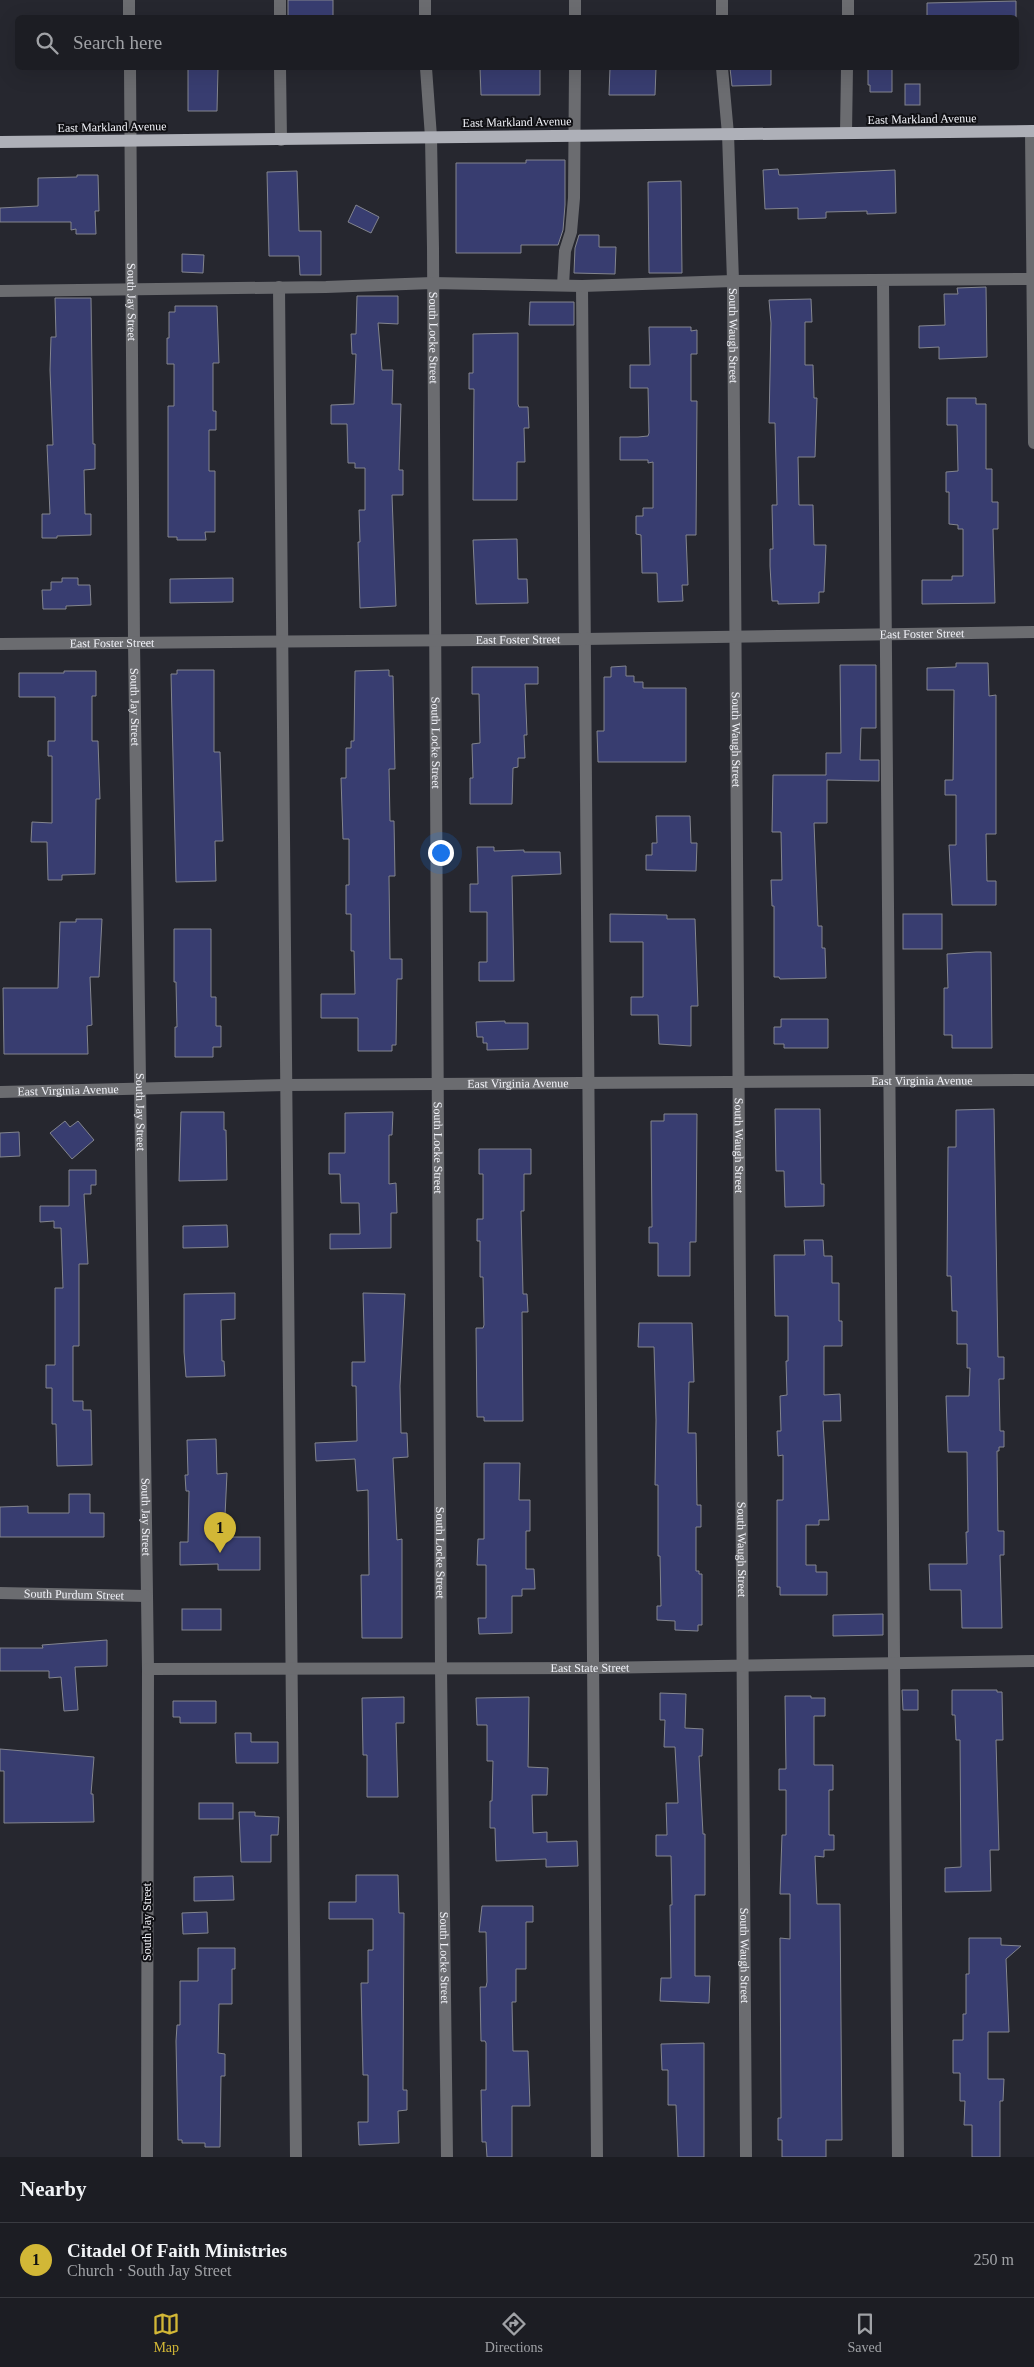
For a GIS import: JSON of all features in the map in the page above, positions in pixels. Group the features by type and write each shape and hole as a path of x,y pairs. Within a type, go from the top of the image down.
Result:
{"main road":[{"name":"East Markland Avenue","path":"0,142 1032,131"}],"street":[{"path":"129,0 129,15"},
{"path":"280,0 280,15"},
{"path":"425,0 425,15"},
{"path":"576,0 576,15"},
{"path":"722,0 722,15"},
{"path":"848,0 848,15"},
{"name":"South Jay Street","path":"130,70 134,642 148,1669 147,2157"},
{"path":"280,70 281,140"},
{"name":"South Locke Street","path":"426,70 431,137 439,1084 441,1669 447,2157"},
{"path":"563,286 565,251 571,232 574,198 576,70"},
{"name":"South Waugh Street","path":"722,70 728,134 733,281 746,2157"},
{"path":"846,133 847,70"},
{"path":"1032,131 1034,443"},
{"path":"0,291 432,283 582,286 733,281 1033,279"},
{"path":"883,281 898,2157"},
{"path":"582,286 597,2157"},
{"path":"279,287 296,2157"},
{"name":"East Foster Street","path":"0,644 283,640 585,639 736,635 886,635 1034,632"},
{"name":"East Virginia Avenue","path":"0,1092 439,1084 1034,1080"},
{"name":"South Purdum Street","path":"0,1593 146,1596"},
{"name":"East State Street","path":"148,1669 593,1668 1034,1661"}],"building":[{"path":"288,0 333,0 333,15 288,15"},
{"path":"1016,1 1016,15 927,15 927,3"},
{"path":"188,70 218,70 217,111 188,111"},
{"path":"480,70 540,70 540,95 481,95"},
{"path":"610,70 656,70 655,95 609,95"},
{"path":"730,70 771,70 771,85 732,86"},
{"path":"868,70 892,70 892,92 870,92 870,85 868,85"},
{"path":"905,84 920,84 920,105 905,105"},
{"path":"526,160 565,160 563,230 558,245 521,245 521,253 456,253 456,163 526,163"},
{"path":"778,169 779,175 895,170 896,213 867,214 867,211 826,212 826,218 798,219 798,208 765,209 763,170"},
{"path":"297,171 299,231 321,231 321,275 300,275 299,256 269,256 267,172"},
{"path":"77,175 98,175 99,211 95,211 96,234 76,234 76,229 71,230 71,222 0,222 0,208 38,206 38,178 77,177"},
{"path":"681,181 682,273 649,273 648,182"},
{"path":"356,205 379,217 371,233 348,222"},
{"path":"579,235 599,235 599,247 616,247 615,274 574,273 575,248"},
{"path":"182,254 204,255 203,273 182,272"},
{"path":"986,287 987,357 939,359 939,347 919,348 919,326 945,325 944,294 958,294 957,288"},
{"path":"357,296 398,296 398,324 378,323 382,370 393,370 392,404 401,404 399,470 403,470 403,495 392,495 396,606 360,608 359,510 365,510 365,468 355,468 355,463 348,463 347,424 331,424 331,405 354,404 356,354 352,354 351,334 356,334"},
{"path":"55,298 91,298 95,469 84,470 85,514 91,514 91,535 42,538 42,514 50,514 47,445 53,445 50,370 51,337 56,337"},
{"path":"811,299 812,322 805,322 805,365 813,365 814,398 817,398 815,457 798,457 799,505 813,505 814,545 826,545 824,592 819,592 819,603 778,604 778,601 772,601 770,566 770,549 773,549 772,505 777,505 775,423 769,423 771,323 769,300"},
{"path":"530,302 574,302 574,325 529,325"},
{"path":"175,306 217,306 219,363 213,363 213,411 216,411 216,430 209,430 209,471 215,471 215,532 205,532 206,540 177,540 177,537 168,537 168,406 174,406 174,364 167,364 167,338 169,338 169,312 175,312"},
{"path":"649,327 691,327 691,331 697,330 697,354 691,354 691,401 697,401 696,535 686,535 688,585 682,585 683,601 658,602 657,573 642,573 641,535 636,534 636,516 643,516 643,508 653,508 653,462 648,463 648,460 620,460 620,437 648,436 649,433 648,388 630,388 630,365 650,365"},
{"path":"518,333 518,404 519,407 528,407 529,428 524,428 525,462 517,462 517,500 473,500 474,389 469,389 469,373 473,373 473,334"},
{"path":"947,398 976,398 976,404 986,404 986,469 992,469 992,502 998,502 998,529 993,529 995,603 922,604 922,580 952,580 952,576 963,576 963,529 958,529 958,525 949,524 949,492 946,492 946,472 958,471 957,425 947,425"},
{"path":"517,539 518,579 527,579 528,603 476,604 473,540"},
{"path":"62,578 78,578 78,585 90,585 91,605 66,606 66,609 43,609 42,590 51,590 51,582 62,582"},
{"path":"233,578 233,602 170,603 170,579"},
{"path":"956,663 988,663 989,696 996,695 996,834 986,834 987,881 996,881 996,905 952,905 949,845 956,845 956,795 945,795 945,780 953,780 954,690 927,690 927,668 956,667"},
{"path":"840,665 876,665 876,728 861,728 860,760 879,760 879,781 827,780 827,823 814,823 818,926 822,926 822,948 825,948 826,978 780,979 779,977 774,977 774,906 772,906 771,880 782,880 781,832 772,832 773,775 826,775 826,753 841,753"},
{"path":"626,666 626,676 634,676 634,682 643,682 643,688 686,688 686,762 598,762 597,731 604,731 604,677 611,677 611,667"},
{"path":"472,667 538,667 538,684 525,684 527,735 524,735 525,758 518,758 518,767 513,768 512,804 470,804 470,778 473,778 472,744 480,743 479,694 472,694"},
{"path":"177,670 214,670 214,752 220,752 223,841 215,841 216,881 176,882 171,674 177,674"},
{"path":"389,670 389,676 393,676 395,769 389,769 390,821 394,821 395,876 389,876 390,959 402,959 402,979 397,979 396,1045 392,1045 392,1051 358,1051 358,1018 321,1018 321,994 355,994 354,951 351,951 351,914 346,914 346,885 349,885 349,839 343,839 341,778 346,778 346,748 351,748 351,741 354,741 355,671"},
{"path":"64,671 96,671 96,696 92,696 92,741 98,741 100,799 96,799 95,874 62,875 62,880 48,880 47,842 31,842 32,822 52,823 52,756 48,756 48,741 55,741 55,697 19,697 19,673 64,673"},
{"path":"656,816 690,816 691,843 697,843 696,871 646,870 646,855 652,855 652,843 657,843"},
{"path":"477,847 494,847 494,851 560,852 561,874 512,876 514,981 479,981 479,962 487,962 487,912 470,912 470,884 478,884"},
{"path":"610,914 667,915 667,919 695,919 698,1006 691,1006 691,1046 659,1044 658,1015 631,1015 631,997 643,997 643,942 610,942"},
{"path":"903,914 942,914 942,949 903,949"},
{"path":"76,919 102,919 99,977 90,977 92,1025 87,1026 88,1054 4,1054 3,988 58,988 60,922 76,922"},
{"path":"174,929 211,929 211,997 216,997 216,1026 221,1026 221,1047 213,1047 213,1057 175,1057 175,1027 177,1027 176,982 174,982"},
{"path":"991,952 992,1048 952,1048 952,1035 944,1035 944,988 948,988 947,954"},
{"path":"781,1019 828,1019 828,1048 784,1048 784,1044 774,1044 774,1027 781,1027"},
{"path":"505,1021 505,1023 528,1023 528,1049 487,1050 487,1043 483,1043 483,1037 477,1037 476,1022"},
{"path":"775,1109 820,1109 821,1184 824,1184 824,1206 785,1207 784,1171 776,1171"},
{"path":"994,1109 998,1357 1004,1357 1004,1379 999,1379 1000,1431 1004,1431 1004,1447 999,1447 999,1451 997,1451 998,1531 1004,1531 1004,1555 1000,1555 1002,1628 962,1628 961,1590 930,1590 929,1564 967,1564 967,1452 948,1452 946,1396 969,1396 970,1368 967,1368 967,1344 957,1344 957,1311 952,1311 951,1276 947,1276 948,1147 956,1147 956,1110"},
{"path":"181,1112 224,1112 227,1180 179,1181"},
{"path":"393,1112 392,1135 389,1135 389,1184 396,1183 397,1213 391,1213 391,1248 330,1249 330,1234 360,1234 359,1203 341,1203 340,1174 329,1174 329,1153 345,1153 345,1113"},
{"path":"664,1114 697,1114 696,1242 690,1242 690,1276 658,1276 658,1243 649,1243 649,1227 652,1227 651,1121 664,1121"},
{"path":"65,1121 70,1127 78,1121 94,1140 72,1159 50,1133"},
{"path":"19,1132 20,1156 0,1157 0,1133"},
{"path":"479,1149 531,1149 531,1174 524,1174 524,1211 521,1211 523,1294 527,1294 528,1312 522,1312 523,1421 484,1421 484,1417 477,1417 476,1328 483,1328 484,1325 483,1277 480,1277 480,1241 477,1241 477,1219 483,1219 483,1174 479,1174"},
{"path":"69,1170 96,1170 96,1185 91,1185 91,1194 84,1194 88,1264 79,1264 79,1346 73,1346 73,1401 83,1401 83,1410 91,1410 92,1465 57,1466 56,1424 52,1424 52,1388 46,1388 46,1365 55,1365 55,1288 63,1288 61,1228 54,1228 54,1221 40,1222 40,1206 69,1206"},
{"path":"227,1225 228,1247 183,1248 183,1226"},
{"path":"804,1240 823,1240 824,1256 832,1256 832,1283 839,1283 839,1321 842,1321 842,1346 824,1346 824,1395 840,1394 841,1421 823,1421 829,1520 819,1520 819,1525 806,1525 806,1565 816,1565 816,1572 827,1572 827,1595 780,1595 780,1587 777,1587 777,1500 783,1500 783,1455 778,1456 777,1431 781,1431 780,1396 787,1395 788,1316 775,1316 774,1255 805,1255"},
{"path":"235,1293 235,1319 221,1320 222,1361 224,1361 225,1376 186,1377 184,1294"},
{"path":"363,1293 405,1294 400,1386 401,1433 407,1433 408,1457 393,1458 397,1540 402,1539 402,1638 362,1638 361,1575 369,1575 368,1490 357,1491 355,1459 316,1461 315,1443 357,1441 356,1386 352,1386 352,1362 365,1362"},
{"path":"639,1323 692,1323 694,1382 689,1382 688,1433 696,1433 697,1505 701,1505 701,1527 696,1527 696,1571 702,1574 702,1625 698,1625 698,1631 675,1630 675,1621 657,1620 657,1606 661,1606 660,1556 658,1556 658,1485 655,1485 654,1347 638,1347"},
{"path":"216,1439 217,1474 227,1473 224,1537 260,1537 260,1570 218,1570 218,1564 180,1565 180,1542 188,1542 189,1491 186,1491 185,1475 188,1475 187,1440"},
{"path":"484,1463 520,1463 519,1500 530,1500 530,1531 526,1531 526,1569 534,1569 535,1589 522,1589 522,1596 512,1596 512,1633 479,1634 478,1618 486,1618 486,1565 477,1565 478,1539 484,1539"},
{"path":"69,1494 90,1494 90,1513 104,1513 104,1537 0,1537 0,1507 28,1506 28,1513 69,1513"},
{"path":"182,1609 221,1609 221,1630 182,1630"},
{"path":"883,1614 883,1635 833,1636 833,1615"},
{"path":"107,1640 107,1666 75,1667 78,1710 64,1711 61,1677 49,1678 49,1671 0,1671 0,1648 43,1648 42,1645"},
{"path":"902,1690 918,1690 918,1710 903,1710"},
{"path":"952,1690 997,1690 997,1692 1002,1692 1003,1740 996,1740 999,1850 990,1850 991,1891 945,1892 945,1868 961,1867 960,1740 956,1740 955,1715 952,1715"},
{"path":"660,1693 686,1694 685,1728 703,1729 702,1756 699,1756 703,1834 705,1834 705,1895 695,1895 695,1976 710,1976 709,2003 660,2001 661,1978 671,1978 671,1856 656,1856 656,1835 667,1835 666,1803 678,1803 675,1747 664,1747 665,1720 660,1720"},
{"path":"785,1696 825,1698 825,1716 814,1716 814,1765 833,1765 833,1790 829,1790 829,1835 834,1835 834,1850 824,1850 824,1857 815,1856 817,1904 840,1904 842,2140 826,2140 826,2157 782,2157 782,2140 778,2140 778,2118 781,2118 780,1938 790,1939 790,1894 780,1894 782,1835 786,1835 786,1790 779,1790 779,1769 786,1769"},
{"path":"404,1697 404,1723 396,1723 398,1797 367,1797 367,1755 363,1755 362,1698"},
{"path":"529,1697 528,1767 548,1768 547,1795 532,1795 533,1833 547,1832 547,1842 577,1841 578,1866 546,1867 546,1859 496,1861 495,1828 490,1828 493,1761 487,1761 487,1725 477,1725 476,1698"},
{"path":"173,1701 216,1701 216,1723 180,1723 180,1717 173,1717"},
{"path":"235,1733 251,1733 251,1742 278,1742 278,1763 236,1763"},
{"path":"0,1749 94,1757 91,1794 93,1794 94,1822 4,1823 4,1771 0,1771"},
{"path":"199,1803 233,1803 233,1819 199,1819"},
{"path":"239,1812 255,1812 255,1816 279,1817 278,1835 271,1835 271,1862 241,1862"},
{"path":"356,1875 398,1875 399,1913 404,1913 403,2090 407,2090 407,2110 398,2111 399,2143 359,2145 358,2122 368,2122 368,2075 363,2075 361,1983 368,1983 368,1950 373,1950 373,1919 329,1919 329,1902 356,1902"},
{"path":"233,1876 234,1900 194,1901 194,1877"},
{"path":"482,1906 533,1906 533,1922 526,1922 526,1969 516,1969 516,2002 512,2002 513,2051 528,2051 530,2106 512,2106 512,2157 487,2157 486,2142 482,2142 481,2090 486,2090 486,2043 481,2041 480,1987 486,1987 487,1982 486,1932 479,1932"},
{"path":"207,1912 208,1933 183,1934 182,1913"},
{"path":"969,1938 1001,1938 1001,1945 1021,1946 1006,1959 1009,2032 988,2032 988,2079 1004,2079 1003,2101 1000,2101 1000,2157 972,2157 972,2125 964,2125 965,2101 960,2101 960,2073 953,2073 953,2040 963,2040 963,2014 966,2014 966,1974 969,1974"},
{"path":"198,1948 235,1948 235,1969 232,1969 232,2004 219,2004 218,2053 225,2054 225,2076 221,2076 220,2147 205,2147 205,2143 182,2143 182,2140 178,2140 176,2041 177,2025 180,2025 180,1981 198,1981"},
{"path":"704,2043 704,2157 678,2157 676,2105 668,2105 668,2070 662,2070 661,2044"}],"place":[{"name":"Citadel Of Faith Ministries","path":"220,1553"}]}
